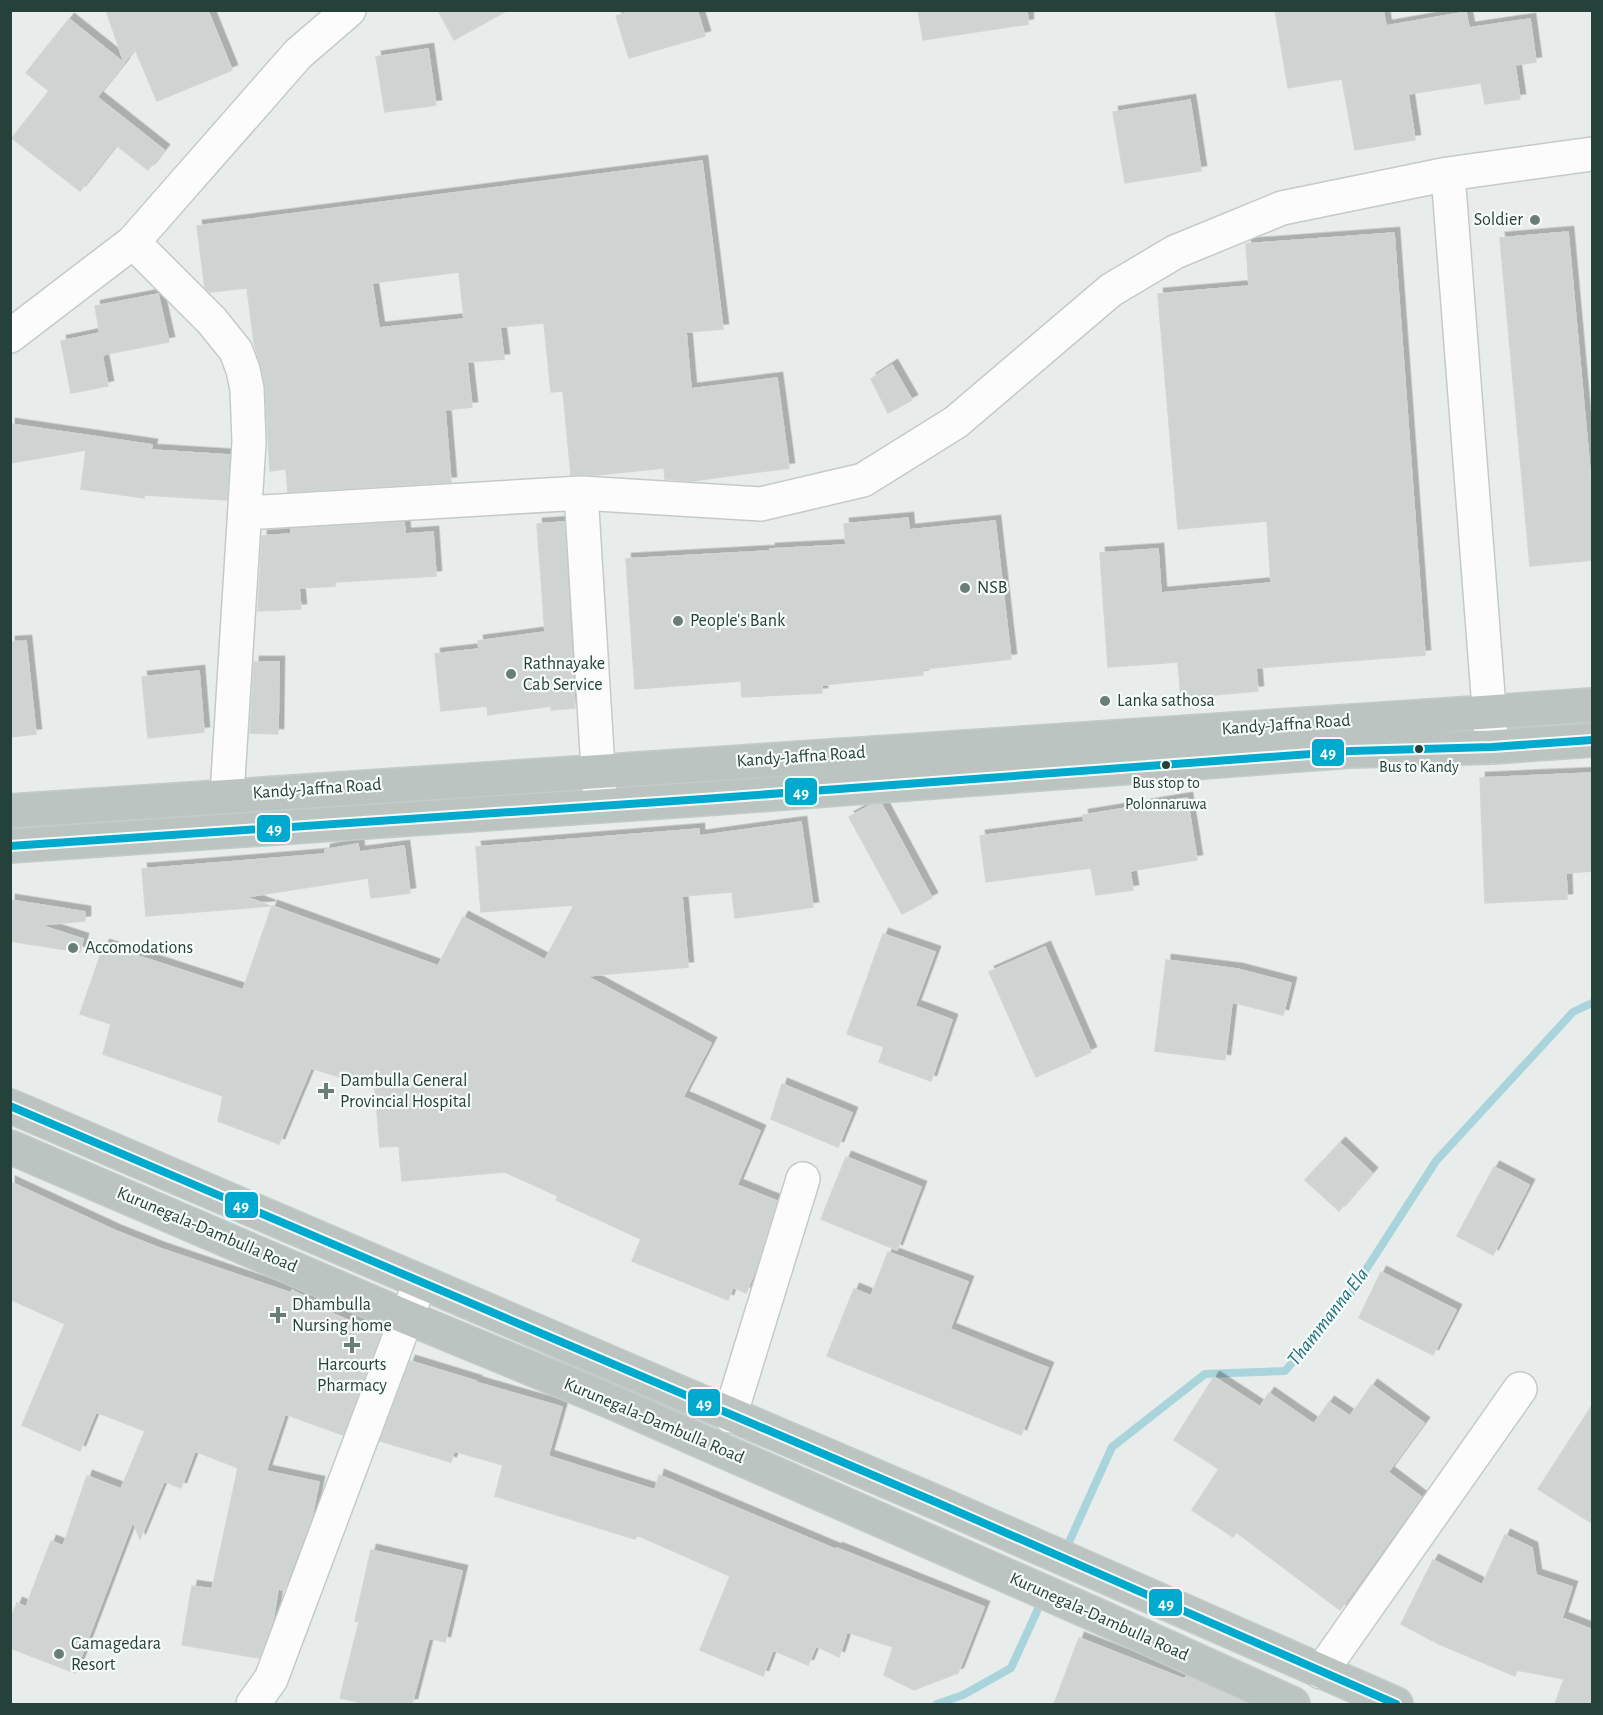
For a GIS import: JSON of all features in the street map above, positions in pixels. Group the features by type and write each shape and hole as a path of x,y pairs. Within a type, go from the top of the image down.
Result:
{"highway":[{"name":"Kandy-Jaffna Road","path":"10,811 1593,705"},
{"name":"Kandy-Jaffna Road","path":"10,846 704,799 1351,751 1492,747 1593,740"},
{"path":"700,763 704,799"},
{"name":"Kurunegala-Dambulla Road","path":"10,1106 1102,1574 1396,1704"},
{"name":"Kurunegala-Dambulla Road","path":"10,1147 406,1317 605,1399 1293,1704"},
{"path":"254,1250 267,1215"}],"street":[{"path":"10,336 133,242 298,54 350,10"},
{"path":"244,513 581,493 761,504 863,480 956,422 1111,290 1175,252 1282,208 1448,174 1593,154"},
{"path":"1448,174 1492,747"},
{"path":"133,242 212,321 236,351 243,370 249,412 227,795"},
{"path":"581,493 600,806"},
{"path":"730,1416 803,1179"},
{"path":"253,1704 271,1679 420,1282"},
{"path":"1321,1672 1520,1389"}],"building":[{"path":"106,10 208,11 232,70 157,101 135,49 124,62"},
{"path":"438,10 508,10 454,40"},
{"path":"636,10 697,10 705,36 629,58 616,16"},
{"path":"918,10 1027,10 1028,24 923,40"},
{"path":"1275,10 1383,10 1386,26 1466,12 1469,28 1530,19 1536,62 1515,65 1520,99 1485,104 1481,83 1408,94 1415,140 1355,150 1342,79 1288,88"},
{"path":"69,19 124,63 97,97 164,150 148,170 116,145 80,191 12,138 49,91 26,73"},
{"path":"428,49 436,105 385,112 376,57"},
{"path":"1190,100 1201,171 1125,183 1113,112"},
{"path":"702,161 723,329 686,332 691,389 777,378 789,468 692,481 665,479 664,468 596,475 571,475 563,391 551,392 544,323 500,327 504,359 467,362 472,407 445,410 451,482 288,492 286,469 270,471 265,385 254,342 247,288 210,292 205,288 197,226","holes":["459,272 464,319 379,328 372,283"]},
{"path":"1568,232 1593,505 1593,560 1530,566 1500,238"},
{"path":"1394,233 1425,655 1256,668 1258,691 1181,698 1178,662 1108,667 1100,553 1158,549 1161,593 1271,583 1267,521 1178,529 1158,294 1249,286 1246,244"},
{"path":"158,294 169,342 102,355 108,386 71,393 61,341 100,333 95,306"},
{"path":"892,365 912,400 888,413 871,379"},
{"path":"10,424 152,445 151,450 229,455 227,500 144,495 144,498 81,489 86,450 10,463"},
{"path":"908,518 909,530 995,521 1011,659 923,669 923,675 822,685 822,693 742,697 741,681 635,689 626,559 846,545 844,524"},
{"path":"404,522 405,534 433,532 436,576 335,582 335,586 299,588 301,609 258,611 262,536 291,534 291,529"},
{"path":"564,522 575,708 551,710 551,706 488,715 487,706 441,711 435,654 479,649 478,641 545,632 537,524"},
{"path":"26,641 36,734 10,737 10,642"},
{"path":"254,662 279,662 278,734 250,733"},
{"path":"199,671 204,732 148,738 142,677"},
{"path":"1593,773 1593,871 1566,873 1567,899 1485,903 1480,778"},
{"path":"1187,798 1197,860 1130,871 1133,890 1096,895 1091,868 986,882 980,836 1084,822 1083,815"},
{"path":"871,805 882,805 932,898 902,914 849,817"},
{"path":"801,822 813,907 735,918 732,892 682,896 688,967 586,976 711,1043 683,1097 760,1131 737,1185 777,1201 746,1293 733,1287 728,1300 632,1261 641,1239 556,1200 558,1196 505,1172 402,1181 399,1146 380,1147 375,1088 311,1068 279,1144 218,1121 223,1096 103,1054 111,1024 80,1014 104,945 243,990 272,906 438,966 463,917 545,960 574,905 481,912 476,847 699,829 699,836"},
{"path":"358,844 359,852 404,846 410,893 371,898 368,878 246,897 270,906 146,916 142,869 325,854 325,850"},
{"name":"Accomodations","path":"10,900 85,912 85,921 39,925 83,939 80,952 10,941"},
{"path":"883,934 935,952 915,1006 952,1020 931,1081 879,1062 884,1047 847,1034"},
{"path":"1045,947 1091,1052 1036,1077 989,972"},
{"path":"1166,960 1237,969 1291,983 1283,1015 1232,1002 1225,1060 1155,1051"},
{"path":"782,1084 852,1113 838,1147 771,1119"},
{"path":"1340,1143 1372,1173 1339,1211 1305,1180"},
{"path":"846,1157 921,1187 897,1250 821,1219"},
{"path":"1494,1167 1529,1185 1493,1255 1457,1236"},
{"path":"10,1182 116,1231 159,1248 291,1293 292,1290 322,1306 321,1309 381,1334 343,1435 285,1414 266,1471 319,1482 312,1516 284,1590 278,1589 273,1621 259,1658 182,1645 192,1586 212,1589 238,1468 195,1451 181,1488 164,1481 140,1539 133,1521 75,1673 10,1648 10,1620 17,1603 26,1607 51,1541 63,1546 87,1476 121,1489 145,1431 96,1412 80,1451 22,1425 65,1324 10,1299"},
{"path":"888,1252 968,1282 950,1329 1048,1368 1021,1435 827,1356 854,1289 871,1296"},
{"path":"1381,1272 1456,1310 1433,1355 1359,1318"},
{"path":"410,1361 562,1407 548,1456 655,1490 659,1475 837,1550 837,1548 984,1607 958,1673 914,1690 884,1675 893,1647 847,1632 839,1657 816,1646 808,1665 773,1650 763,1676 700,1650 730,1576 637,1535 635,1539 495,1496 503,1465 454,1451 451,1462 380,1441"},
{"path":"1214,1377 1260,1407 1269,1393 1314,1424 1329,1402 1350,1416 1372,1385 1424,1423 1388,1472 1421,1497 1340,1610 1236,1532 1233,1537 1192,1510 1219,1469 1174,1440"},
{"path":"1593,1404 1593,1524 1538,1489"},
{"path":"1505,1535 1532,1548 1536,1575 1572,1587 1562,1618 1593,1630 1593,1704 1555,1704 1564,1679 1517,1670 1515,1676 1439,1644 1401,1624 1433,1560 1482,1585"},
{"path":"371,1550 462,1571 445,1642 429,1638 412,1704 366,1704 340,1698 359,1622 355,1621"},
{"path":"1079,1638 1184,1679 1187,1676 1249,1704 1054,1704"}],"waterway":[{"name":"Thammanna Ela","path":"1065,1551 1112,1447 1205,1374 1285,1371 1347,1299 1436,1161 1573,1012 1592,1003"},
{"name":"Thammanna Ela","path":"937,1704 963,1695 1011,1668 1043,1598"}],"transit line":[{"name":"49","path":"10,846 703,799 1351,751 1492,747 1592,740"},
{"name":"49","path":"10,1106 938,1503 1396,1704"}],"place":[{"name":"Soldier","path":"1535,220"},
{"name":"NSB","path":"965,588"},
{"name":"People's Bank","path":"678,621"},
{"name":"Rathnayake Cab Service","path":"511,674"},
{"name":"Lanka sathosa","path":"1105,701"},
{"name":"Bus to Kandy","path":"1419,749"},
{"name":"Bus stop to Polonnaruwa","path":"1166,765"},
{"name":"Accomodations","path":"73,948"},
{"name":"Dambulla General Provincial Hospital","path":"326,1091"},
{"name":"Dhambulla Nursing home","path":"278,1315"},
{"name":"Harcourts Pharmacy","path":"352,1345"},
{"name":"Gamagedara Resort","path":"59,1654"}]}
